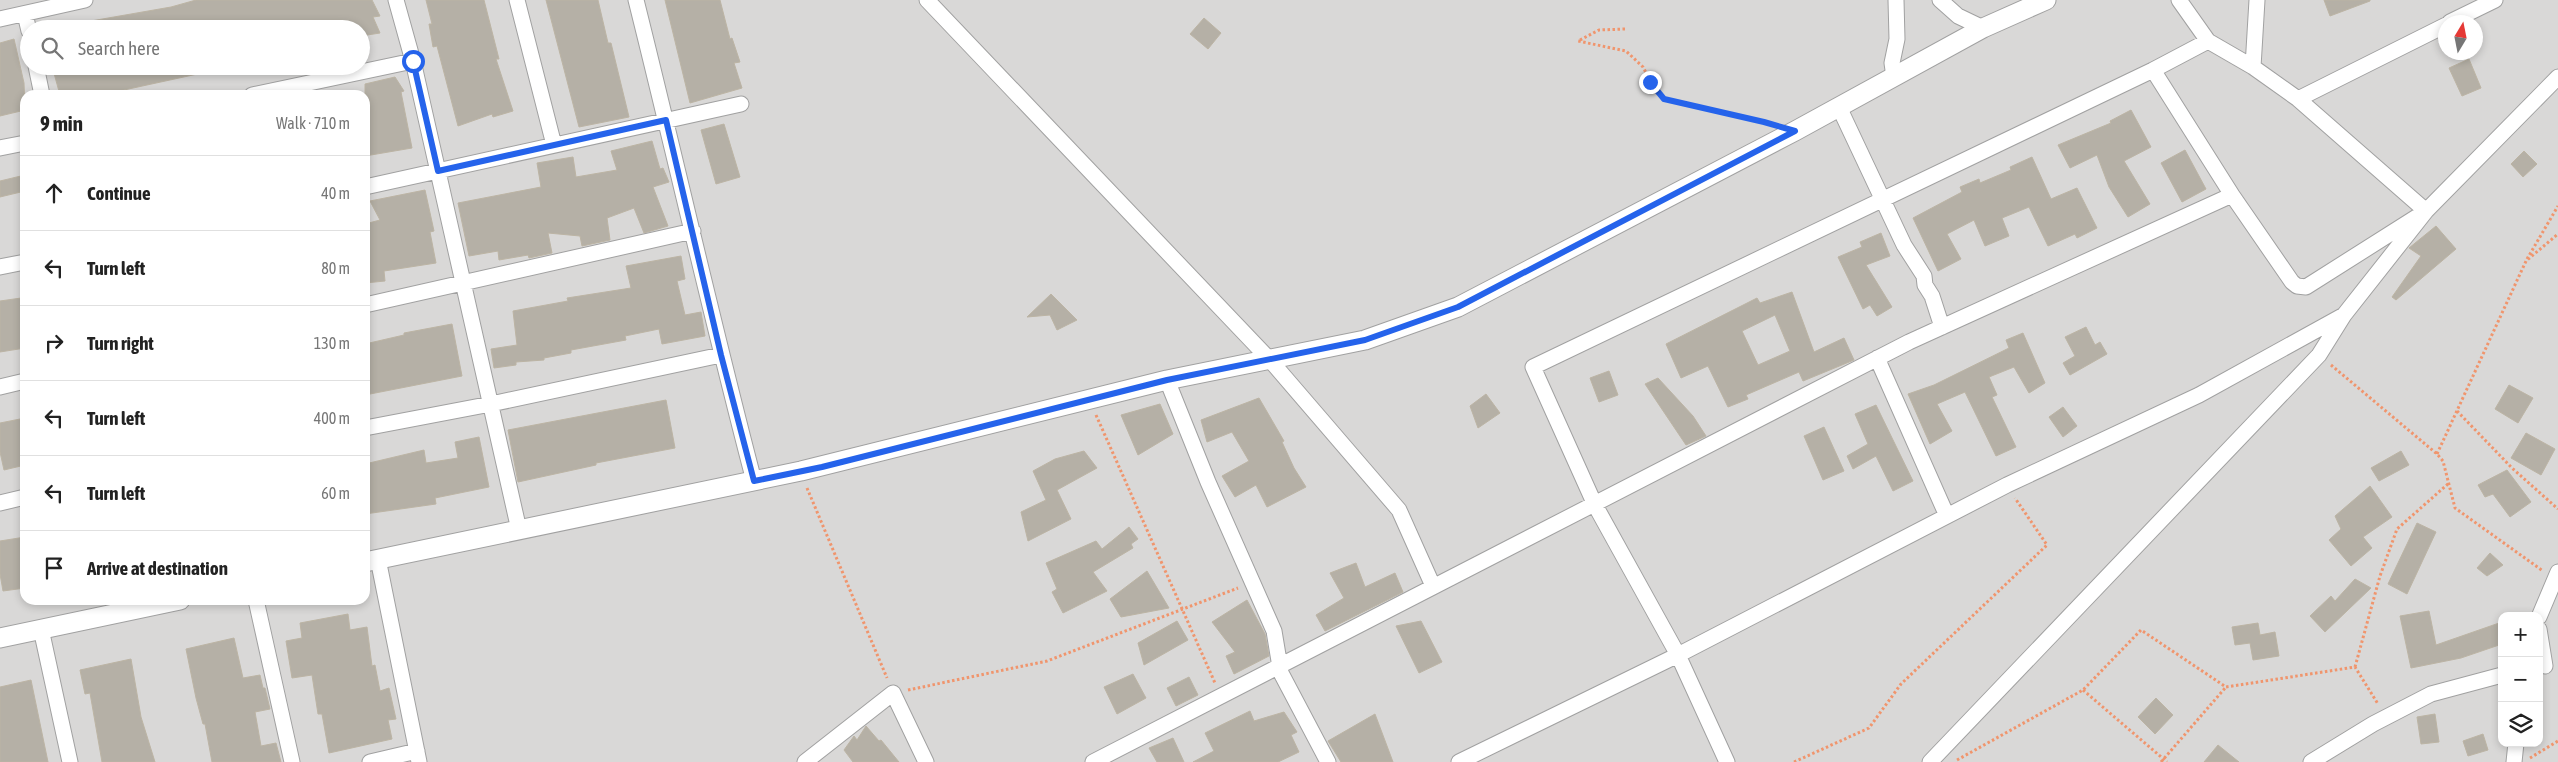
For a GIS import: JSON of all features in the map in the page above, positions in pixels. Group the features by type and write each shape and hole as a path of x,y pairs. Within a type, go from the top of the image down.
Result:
{"street":[{"path":"0,19 85,0"},
{"path":"396,0 413,61 519,530"},
{"path":"518,0 554,145"},
{"path":"636,0 693,231 721,355 754,481"},
{"path":"927,0 1270,360 1399,510 1433,586"},
{"path":"1894,77 1892,63 1897,39 1896,0"},
{"path":"1940,0 1958,16 1983,28"},
{"path":"370,762 418,757 372,560 800,471 1167,380 1365,340 1458,307 1795,131 1983,28 2046,0"},
{"path":"2179,0 2208,41 2253,67 2298,99 2426,211"},
{"path":"2253,67 2256,0"},
{"path":"2464,15 2495,0"},
{"path":"25,14 26,20"},
{"path":"2298,99 2438,29"},
{"path":"1727,762 1678,656 1594,504 1533,367 2152,70 2208,41"},
{"path":"370,70 413,61"},
{"path":"2152,70 2232,195 2292,282 2297,286 2306,287 2426,211"},
{"path":"38,75 41,90"},
{"path":"276,90 347,75"},
{"path":"1930,762 2319,355 2344,316 2426,211 2558,76"},
{"path":"370,186 741,104"},
{"path":"1839,107 1904,245 1924,276 1925,285 1932,296 1942,326"},
{"path":"0,148 20,144"},
{"path":"1093,762 1877,358 1942,326 2232,195"},
{"path":"370,304 693,231"},
{"path":"0,267 20,263"},
{"path":"1459,762 1678,656 2007,485 2199,395 2344,316"},
{"path":"370,427 491,404 721,355"},
{"path":"1877,358 1947,516"},
{"path":"1167,380 1208,482 1274,631 1281,673 1328,762"},
{"path":"0,387 20,382"},
{"path":"0,503 20,498"},
{"path":"2541,612 2556,576"},
{"path":"0,638 146,605"},
{"path":"257,605 292,762"},
{"path":"41,629 70,762"},
{"path":"2543,648 2547,666"},
{"path":"2311,762 2386,717 2431,694 2498,676"},
{"path":"805,762 893,693 926,762"},
{"path":"2514,762 2516,747"}],"path":[{"path":"1625,29 1599,30 1578,41 1626,50 1643,67 1650,82 1664,99 1795,131"},
{"path":"2437,454 2526,261 2558,206"},
{"path":"2526,261 2558,234"},
{"path":"2319,355 2437,454 2443,461 2455,508 2556,576"},
{"path":"1089,400 1220,695"},
{"path":"2457,411 2512,468 2558,509"},
{"path":"800,471 893,693 1047,661 1252,582"},
{"path":"2386,717 2355,667 2380,576 2397,529 2449,483"},
{"path":"1794,762 1869,728 1901,684 2046,545 2007,485"},
{"path":"1953,762 2082,690 2141,630 2226,687"},
{"path":"2082,690 2164,761 2226,687 2355,667"},
{"path":"2524,762 2558,741"}],"shaded area":[{"path":"0,0 2558,0 2558,762 0,762"}],"building":[{"path":"196,0 372,0 380,16 373,17 380,33 370,35 370,20 97,20 171,7"},
{"path":"426,0 484,0 499,59 496,59 513,111 493,117 492,114 458,126 437,46 433,47 429,24 432,24"},
{"path":"546,0 598,0 608,43 611,43 629,117 579,127"},
{"path":"665,0 720,0 730,39 732,38 740,62 734,63 742,88 690,103"},
{"path":"2324,0 2370,0 2370,1 2330,16"},
{"path":"1204,18 1221,33 1208,49 1190,34"},
{"path":"14,39 24,90 20,90 20,111 0,116 0,43"},
{"path":"2469,60 2481,88 2462,96 2449,68"},
{"path":"54,75 193,75 124,90 59,90"},
{"path":"395,77 404,91 401,92 412,148 370,155 370,90 365,90 365,84"},
{"path":"2131,110 2151,147 2124,161 2150,204 2128,217 2109,187 2097,155 2070,168 2058,145 2111,123 2110,121"},
{"path":"724,124 740,177 716,184 701,130"},
{"path":"652,141 660,169 663,168 669,182 653,187 668,226 644,233 634,208 607,218 610,240 582,246 580,236 548,233 552,253 529,258 528,255 499,260 498,251 469,256 458,203 541,187 537,163 573,157 576,177 617,170 611,151"},
{"path":"2185,150 2206,189 2182,202 2161,163"},
{"path":"2524,151 2537,164 2523,177 2511,164"},
{"path":"2032,157 2051,199 2077,188 2097,228 2077,238 2075,234 2048,246 2029,207 2002,218 2009,236 1985,246 1974,220 1947,234 1961,259 1938,271 1913,218 1962,192 1960,187 1979,179 1980,183 2011,170 2010,167"},
{"path":"20,176 20,192 0,197 0,181"},
{"path":"425,190 434,231 430,232 436,263 384,271 385,281 370,282 370,223 380,220 370,201"},
{"path":"2436,226 2456,249 2396,300 2392,297 2421,256 2409,248"},
{"path":"1881,233 1890,256 1866,265 1892,307 1877,316 1870,305 1863,309 1838,257 1862,247 1860,242"},
{"path":"681,256 685,279 677,281 685,315 701,312 705,336 662,344 659,329 625,336 626,340 571,350 571,353 544,358 544,360 516,362 516,365 494,368 491,349 517,345 513,311 568,301 567,298 631,288 626,266"},
{"path":"1792,292 1814,352 1844,338 1854,360 1803,381 1799,372 1746,395 1748,399 1728,407 1708,366 1681,378 1666,344 1757,298 1760,303","holes":["1775,315 1790,351 1758,365 1742,331"]},
{"path":"1051,294 1077,320 1057,330 1050,315 1027,317"},
{"path":"20,298 20,349 0,352 0,301"},
{"path":"452,324 462,376 370,394 370,343 404,335 404,333"},
{"path":"2086,327 2095,345 2100,342 2107,354 2070,375 2063,363 2075,356 2065,337"},
{"path":"2023,333 2045,383 2029,393 2014,367 1989,377 1997,395 1992,397 2016,447 1996,456 1965,392 1937,404 1952,431 1930,444 1908,394 1934,385 2009,348 2006,340"},
{"path":"1609,371 1618,395 1599,402 1590,378"},
{"path":"1658,378 1693,416 1706,436 1686,445 1645,384"},
{"path":"2509,385 2533,398 2518,423 2495,409"},
{"path":"1486,394 1500,413 1478,428 1470,406"},
{"path":"1259,398 1284,441 1282,442 1294,468 1306,487 1267,507 1256,485 1235,497 1222,476 1249,461 1232,432 1207,442 1201,420"},
{"path":"666,400 675,448 596,463 596,465 518,482 508,430"},
{"path":"1160,404 1173,434 1138,455 1121,415"},
{"path":"1876,405 1913,481 1893,491 1876,456 1853,469 1847,456 1868,444 1855,414"},
{"path":"2063,407 2077,426 2063,437 2049,417"},
{"path":"20,419 20,466 4,470 0,452 0,423"},
{"path":"1824,427 1844,471 1823,480 1804,436"},
{"path":"2526,433 2555,449 2541,475 2511,458"},
{"path":"479,437 489,487 435,498 436,504 370,513 370,463 424,450 426,463 458,458 455,442"},
{"path":"1084,451 1097,468 1057,490 1071,519 1028,541 1021,512 1046,500 1033,471 1055,459"},
{"path":"2401,451 2409,465 2379,481 2371,468"},
{"path":"2507,470 2531,502 2510,517 2493,494 2485,497 2478,485"},
{"path":"2370,486 2392,517 2363,537 2372,548 2351,566 2329,540 2341,529 2335,516"},
{"path":"2417,523 2436,532 2407,594 2388,584"},
{"path":"1129,527 1138,539 1131,544 1133,548 1093,572 1107,591 1063,613 1052,592 1057,589 1046,563 1096,541 1102,549"},
{"path":"20,538 20,589 3,591 0,574 0,541"},
{"path":"2490,553 2503,565 2487,576 2477,568"},
{"path":"1356,563 1365,587 1395,573 1403,592 1325,631 1316,615 1344,598 1330,573"},
{"path":"1147,571 1169,608 1121,617 1110,599"},
{"path":"2355,579 2371,588 2325,632 2310,616 2331,596 2335,601"},
{"path":"1247,600 1265,634 1269,656 1234,674 1226,656 1235,652 1212,622"},
{"path":"2429,611 2436,645 2498,623 2498,645 2461,658 2411,668 2400,616"},
{"path":"348,614 350,630 367,627 372,666 375,665 380,691 389,688 396,719 388,720 392,739 329,753 322,714 318,714 312,675 292,678 286,641 302,638 300,623"},
{"path":"1177,621 1188,640 1144,665 1138,643"},
{"path":"1421,621 1442,662 1419,673 1396,626"},
{"path":"2258,623 2260,635 2275,632 2279,656 2253,660 2250,643 2235,645 2232,627"},
{"path":"234,638 243,678 260,675 263,688 265,688 270,709 255,712 261,746 276,743 281,762 212,762 205,724 203,724 196,698 186,649"},
{"path":"131,659 141,717 155,762 102,762 90,693 85,694 80,670"},
{"path":"1133,674 1146,698 1117,714 1104,687"},
{"path":"1189,677 1198,695 1176,706 1167,688"},
{"path":"31,680 48,762 0,762 0,687"},
{"path":"2156,698 2173,715 2155,734 2138,717"},
{"path":"1250,711 1254,721 1284,712 1297,732 1291,735 1299,752 1278,762 1193,762 1214,751 1205,733"},
{"path":"1375,714 1393,762 1341,762 1328,741"},
{"path":"2435,714 2439,742 2421,744 2417,717"},
{"path":"866,726 879,741 881,740 899,762 853,762 844,750 854,736 857,740"},
{"path":"2483,734 2488,750 2468,756 2463,741"},
{"path":"1173,738 1184,762 1157,762 1149,748"},
{"path":"2218,745 2239,762 2204,762"}],"route":[{"path":"413,61 438,171 666,120 721,355 754,481 822,467 1167,380 1365,340 1458,307 1795,131 1704,107 1664,99 1650,82"}]}
